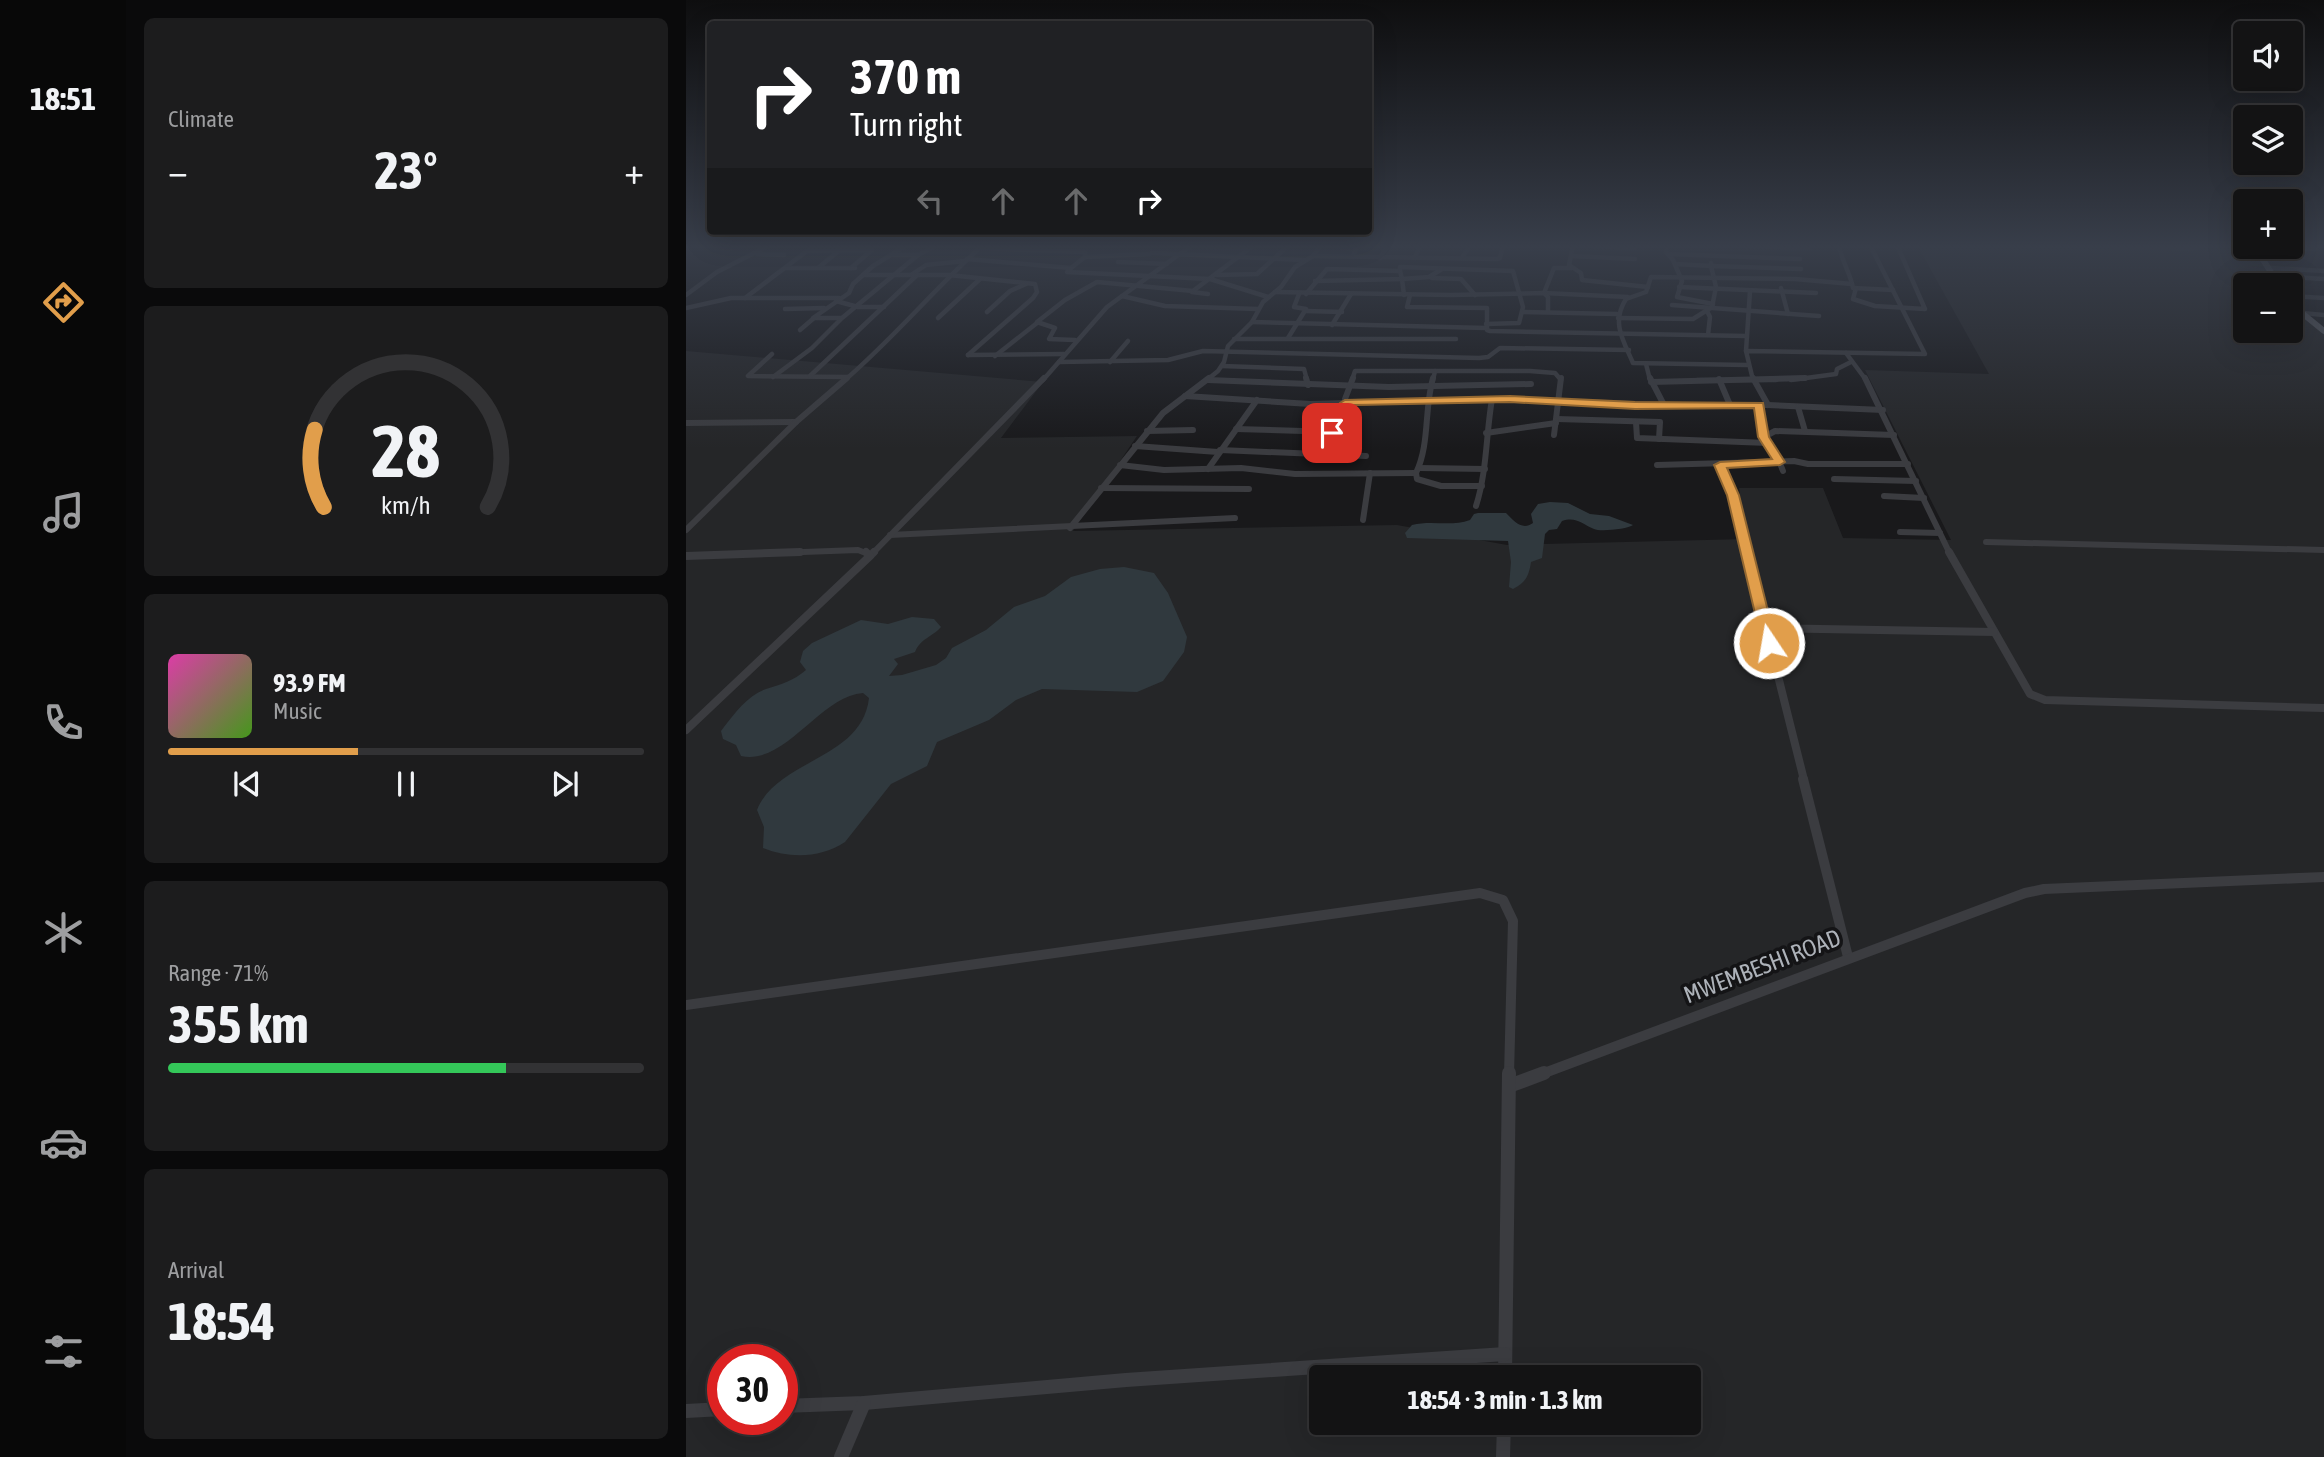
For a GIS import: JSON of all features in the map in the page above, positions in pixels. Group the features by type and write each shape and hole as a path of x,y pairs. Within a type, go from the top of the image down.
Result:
{"main road":[{"path":"2304,313 2324,332"},
{"path":"2303,314 2324,332"}],"street":[{"path":"800,330 819,313"},
{"path":"773,377 812,348 847,313"},
{"path":"810,376 878,313"},
{"path":"686,530 796,422 848,377 911,313"},
{"path":"939,318 944,313"},
{"path":"1017,313 992,337 967,355 1064,354"},
{"path":"995,356 1049,313"},
{"path":"686,730 870,556 1059,362 1075,340 1101,313"},
{"path":"1070,528 1163,413 1208,380 1222,366 1225,352 1252,322 1256,313"},
{"path":"1288,338 1305,313"},
{"path":"1332,325 1342,313"},
{"path":"1487,313 1486,326 1490,331 1536,334 1578,328 1674,335 1746,336"},
{"path":"1252,322 1486,326 1517,324 1522,313"},
{"path":"1580,361 1577,313 1678,320 1695,319 1703,313"},
{"path":"1620,313 1619,332 1633,363 1747,365"},
{"path":"1708,335 1710,313"},
{"path":"1747,313 1747,365 1768,405"},
{"path":"1774,313 1819,316"},
{"path":"1746,351 1925,354 1905,313"},
{"path":"2303,313 2324,315"},
{"path":"814,318 842,318"},
{"path":"1674,335 1678,320"},
{"path":"1037,323 1055,328 1048,338 1075,340"},
{"path":"1533,349 1536,326"},
{"path":"1311,354 1317,338"},
{"path":"1036,355 1052,339"},
{"path":"1234,339 1456,339"},
{"path":"1110,362 1128,341"},
{"path":"1059,362 1168,360 1200,352 1479,358 1488,357 1498,349 1580,345 1629,350"},
{"path":"1846,353 1862,372 1883,410 1940,533 2030,694 2045,700 2324,708"},
{"path":"772,354 748,376 848,377"},
{"path":"1651,382 1788,380 1836,374 1838,369 1851,362"},
{"path":"1646,364 1651,382 1664,405"},
{"path":"1222,366 1304,369 1308,385"},
{"path":"1236,429 1336,432 1347,411 1345,403 1355,371 1530,372 1555,373 1562,377 1554,435"},
{"path":"1393,387 1396,371"},
{"path":"1435,371 1427,400 1424,457 1417,479 1435,485 1482,486"},
{"path":"1530,372 1534,400"},
{"path":"1718,379 1730,405"},
{"path":"1208,380 1350,387 1531,384"},
{"path":"1208,469 1236,429 1260,401 1280,384"},
{"path":"1185,396 1345,403 1492,399 1883,410"},
{"path":"1476,506 1485,469 1486,433 1492,399"},
{"path":"1759,405 1766,439 1783,471"},
{"path":"1798,407 1805,430"},
{"path":"1486,433 1556,421 1660,422 1659,439"},
{"path":"686,423 796,422"},
{"path":"1636,422 1636,437 1659,439 1766,439 1775,431 1805,430 1894,435"},
{"path":"1147,431 1193,430"},
{"path":"1135,446 1366,456"},
{"path":"1657,465 1780,462 1908,464"},
{"path":"1120,465 1164,470 1241,468 1295,474 1485,469"},
{"path":"1720,465 1733,495 1772,658 1829,873 1847,957"},
{"path":"1363,520 1370,473"},
{"path":"1834,480 1916,481"},
{"path":"1101,488 1249,489"},
{"path":"1884,496 1924,498"},
{"path":"890,535 1235,518"},
{"path":"1900,532 1940,533"},
{"path":"1986,542 2324,550"},
{"path":"686,556 858,550 865,551 870,556"},
{"path":"1766,628 1994,632"},
{"name":"MWEMBESHI ROAD","path":"1509,1086 2008,897 2034,891 2324,877"},
{"path":"686,1005 1455,894 1485,893 1506,901 1512,912 1514,933 1505,1365"},
{"path":"798,1405 864,1403 1126,1380 1505,1354"},
{"path":"842,1457 864,1403"},
{"path":"686,1411 707,1410"},
{"path":"1503,1457 1504,1435"}],"shaded area":[{"path":"1955,313 2233,313 2233,343 2303,343 2303,315 2324,333 2324,1457 686,1457 686,351 1043,382 1001,438 1137,436 1073,531 1397,525 1507,545 1746,539 1739,488 1823,488 1843,538 1951,540 1865,370 1989,374"},
{"path":"1568,503 1590,514 1609,516 1633,525 1602,530 1575,520 1562,521 1557,529 1549,530 1545,534 1542,558 1531,562 1526,578 1513,589 1509,587 1511,562 1508,541 1407,538 1405,533 1412,525 1463,522 1478,513 1506,513 1518,524 1525,526 1533,523 1531,514 1538,504"},
{"path":"1124,567 1154,573 1168,593 1187,637 1184,652 1163,681 1137,692 1042,689 1016,700 989,720 937,742 927,766 891,784 845,842 826,851 805,855 784,854 763,848 764,827 757,810 767,793 851,734 863,719 869,698 863,693 847,697 773,751 757,756 741,756 736,745 723,739 721,731 748,700 759,692 792,680 806,670 800,662 803,651 812,643 861,620 888,624 912,617 934,619 941,627 920,644 915,652 894,659 898,664 889,676 902,675 936,665 946,658 952,648 986,630 1014,607 1045,596 1071,577 1100,569"}],"route":[{"path":"1332,433 1338,431 1345,416 1348,408 1345,403 1355,402 1510,399 1635,405 1759,405 1764,437 1780,462 1720,465 1727,475 1733,495 1769,643"}]}
